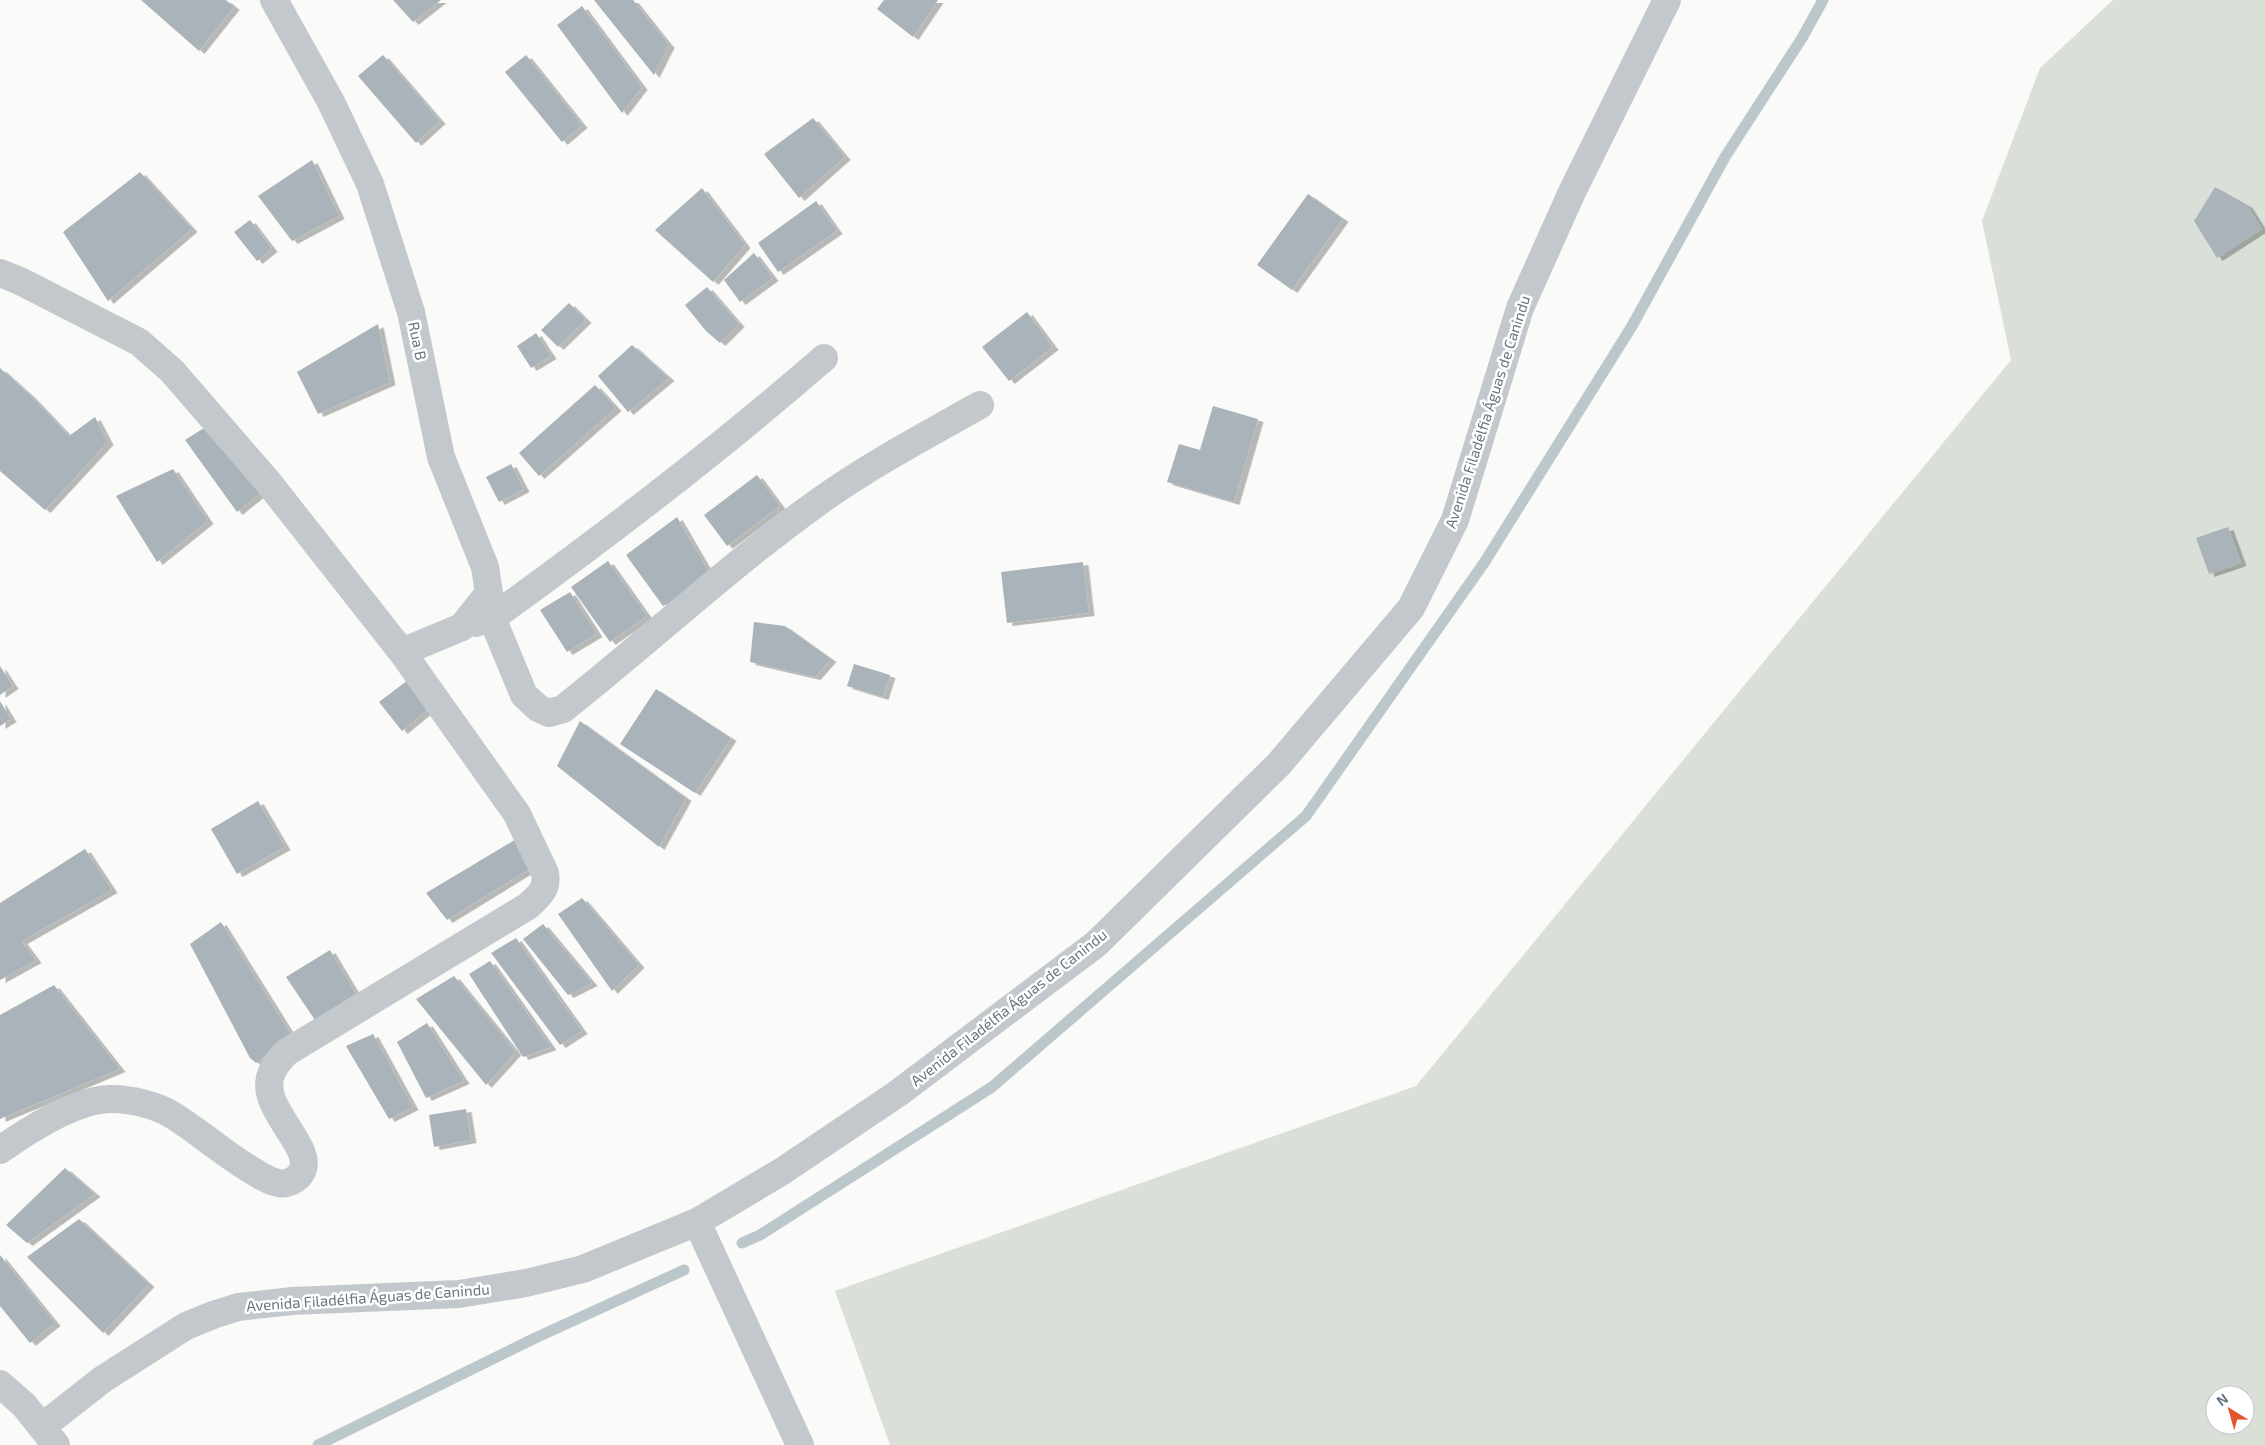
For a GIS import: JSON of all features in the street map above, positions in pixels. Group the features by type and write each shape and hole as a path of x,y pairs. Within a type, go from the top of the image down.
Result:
{"street":[{"name":"Rua B","path":"274,0 331,102 370,184 411,312 441,457 485,567 489,593 462,627 402,652"},
{"name":"Avenida Filadélfia Águas de Canindu","path":"50,1436 103,1379 186,1326 213,1315 238,1307 292,1302 459,1294 526,1283 583,1269 698,1222 781,1172 897,1094 1096,944 1279,764 1411,608 1455,520 1520,308 1572,192 1667,0"},
{"path":"0,273 20,281 139,342 172,371 268,482 402,652 517,814 545,873 546,880 542,894 507,920 286,1052 272,1071 270,1092 276,1109 303,1155 304,1165 301,1173 294,1181 280,1184 266,1179 224,1153 172,1115 139,1102 110,1098 89,1102 55,1117 0,1150"},
{"path":"462,627 492,618 653,500 749,423 824,358"},
{"path":"492,618 524,695 538,708 549,713 563,708 660,631 742,560 818,502 903,448 980,406"},
{"path":"698,1222 800,1445"},
{"path":"0,1384 24,1405 50,1436"}],"shaded area":[{"path":"2113,0 2265,0 2265,1445 890,1445 835,1291 1416,1086 2011,360 1982,221 2040,68"}],"building":[{"path":"141,0 226,0 234,7 199,51"},
{"path":"393,0 441,0 413,22"},
{"path":"594,0 633,0 669,45 654,75"},
{"path":"884,0 938,0 913,37 877,9"},
{"path":"582,6 642,87 622,113 557,25"},
{"path":"383,55 440,121 416,143 358,76"},
{"path":"526,55 582,125 562,142 505,72"},
{"path":"813,118 845,157 799,198 764,154"},
{"path":"312,160 339,216 292,241 258,196"},
{"path":"140,172 192,229 108,301 63,232"},
{"path":"2215,187 2247,205 2262,229 2217,258 2194,221"},
{"path":"702,188 745,245 713,282 655,230"},
{"path":"1308,194 1343,219 1292,290 1257,265"},
{"path":"816,201 837,231 778,272 758,243"},
{"path":"250,220 272,249 257,261 234,232"},
{"path":"754,253 773,278 740,302 724,280"},
{"path":"707,287 739,324 720,343 706,331 685,305"},
{"path":"569,303 586,320 558,347 541,330"},
{"path":"1027,312 1053,347 1009,381 982,347"},
{"path":"378,324 390,382 318,414 297,372"},
{"path":"536,333 551,356 531,368 517,346"},
{"path":"632,345 669,378 628,412 598,376"},
{"path":"0,368 31,396 69,436 95,417 108,442 45,510 0,471"},
{"path":"595,385 616,408 539,476 519,453"},
{"path":"1213,406 1258,419 1234,502 1167,482 1179,444 1200,450"},
{"path":"212,423 263,491 237,512 185,440"},
{"path":"511,464 524,489 499,502 486,477"},
{"path":"173,469 208,521 157,562 116,496"},
{"path":"757,475 780,506 727,546 704,515"},
{"path":"677,517 713,579 663,606 626,555"},
{"path":"2228,527 2241,563 2209,574 2196,538"},
{"path":"608,561 647,616 610,642 571,587"},
{"path":"1083,562 1089,613 1007,623 1001,572"},
{"path":"570,592 597,634 567,652 540,610"},
{"path":"754,622 785,626 831,659 815,677 750,662"},
{"path":"854,664 890,675 883,697 847,686"},
{"path":"0,666 13,686 0,695"},
{"path":"412,677 435,704 402,731 379,702"},
{"path":"656,689 731,738 695,793 620,744"},
{"path":"0,701 11,719 0,726"},
{"path":"580,721 686,798 659,847 557,766"},
{"path":"258,801 285,847 237,874 211,829"},
{"path":"518,838 533,867 447,920 426,893"},
{"path":"85,849 112,890 22,941 36,960 0,980 0,903"},
{"path":"582,898 639,965 612,991 558,914"},
{"path":"221,922 292,1036 256,1063 250,1058 190,944"},
{"path":"543,924 592,983 568,995 523,939"},
{"path":"516,938 582,1031 560,1045 491,953"},
{"path":"330,950 356,994 315,1020 286,977"},
{"path":"490,961 551,1047 523,1057 469,974"},
{"path":"454,976 516,1052 486,1085 416,999"},
{"path":"54,985 120,1069 0,1119 0,1015"},
{"path":"427,1023 464,1081 426,1098 397,1042"},
{"path":"373,1034 413,1107 389,1119 346,1046"},
{"path":"466,1109 471,1140 434,1147 429,1115"},
{"path":"65,1168 95,1194 27,1243 6,1225"},
{"path":"79,1219 149,1284 103,1333 27,1257"},
{"path":"0,1255 55,1323 30,1343 0,1306"}],"waterway":[{"path":"742,1243 760,1235 992,1087 1306,816 1484,563 1632,326 1725,157 1802,38 1823,0"},
{"path":"318,1445 533,1339 684,1270"}]}
